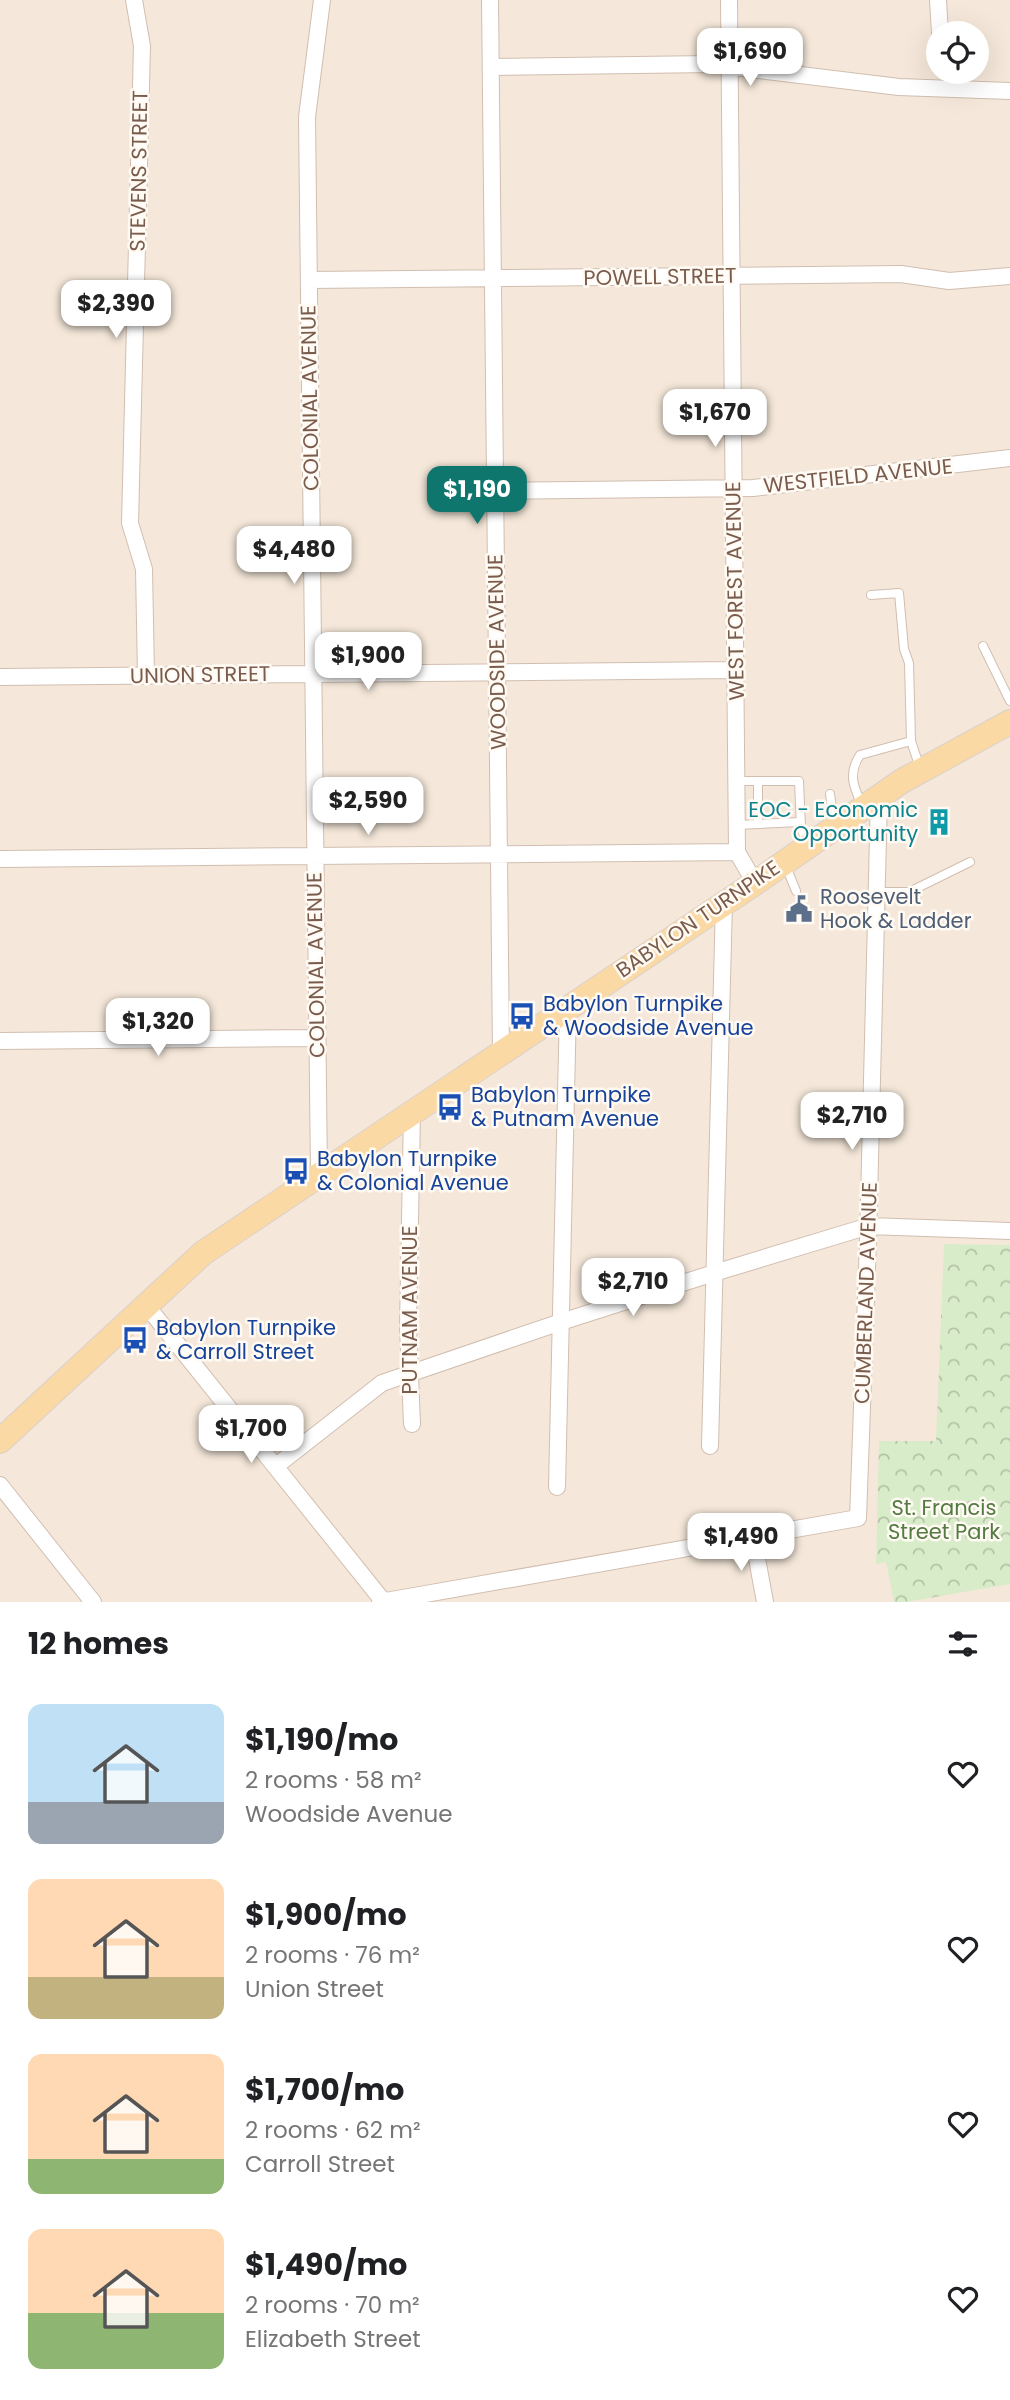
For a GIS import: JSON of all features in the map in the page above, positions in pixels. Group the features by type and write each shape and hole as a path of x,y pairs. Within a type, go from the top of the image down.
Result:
{"main road":[{"name":"BABYLON TURNPIKE","path":"0,1441 203,1253 921,769 1010,722"}],"street":[{"name":"STEVENS STREET","path":"134,0 142,46 130,523 144,569 146,676"},
{"name":"COLONIAL AVENUE","path":"319,1174 307,117 322,0"},
{"name":"WOODSIDE AVENUE","path":"490,0 501,1051"},
{"name":"WEST FOREST AVENUE","path":"729,0 737,852"},
{"path":"938,0 939,21"},
{"path":"491,66 710,64 899,87 926,83"},
{"path":"962,84 1010,91"},
{"name":"POWELL STREET","path":"309,280 901,274 959,281 1010,276"},
{"name":"WESTFIELD AVENUE","path":"495,491 684,490 787,484 1010,458"},
{"name":"UNION STREET","path":"0,677 735,670"},
{"name":"CUMBERLAND AVENUE","path":"753,1537 858,1518 869,1226 876,892 871,802"},
{"path":"0,859 737,852 755,883"},
{"path":"710,1446 724,902"},
{"path":"557,1487 568,1007"},
{"path":"0,1041 316,1038"},
{"name":"PUTNAM AVENUE","path":"412,1113 409,1373 412,1424"},
{"path":"276,1466 382,1383 714,1273 869,1226 1010,1231"},
{"path":"146,1305 381,1602 753,1537 765,1602"},
{"path":"0,1485 93,1602"}],"lane":[{"path":"871,595 899,593 904,649 909,663 911,741 921,769"},
{"path":"983,646 1010,701"},
{"path":"871,802 853,786 853,765 860,755 911,741"},
{"path":"736,782 799,780 800,822 808,846"},
{"path":"758,781 758,824"},
{"path":"830,794 835,826"},
{"path":"737,825 800,822"},
{"path":"784,862 796,891"},
{"path":"876,892 909,892 970,862"}],"shaded area":[{"path":"0,0 1010,0 1010,1602 0,1602"}],"green space":[{"name":"St. Francis Street Park","path":"944,1244 1010,1245 1010,1584 894,1602 886,1562 876,1564 879,1441 936,1441"}],"place":[{"name":"EOC - Economic Opportunity","path":"939,822"},
{"name":"Roosevelt Hook & Ladder","path":"799,909"},
{"name":"Babylon Turnpike & Woodside Avenue","path":"522,1016"},
{"name":"Babylon Turnpike & Putnam Avenue","path":"450,1107"},
{"name":"Babylon Turnpike & Colonial Avenue","path":"296,1171"},
{"name":"Babylon Turnpike & Carroll Street","path":"135,1340"}]}
